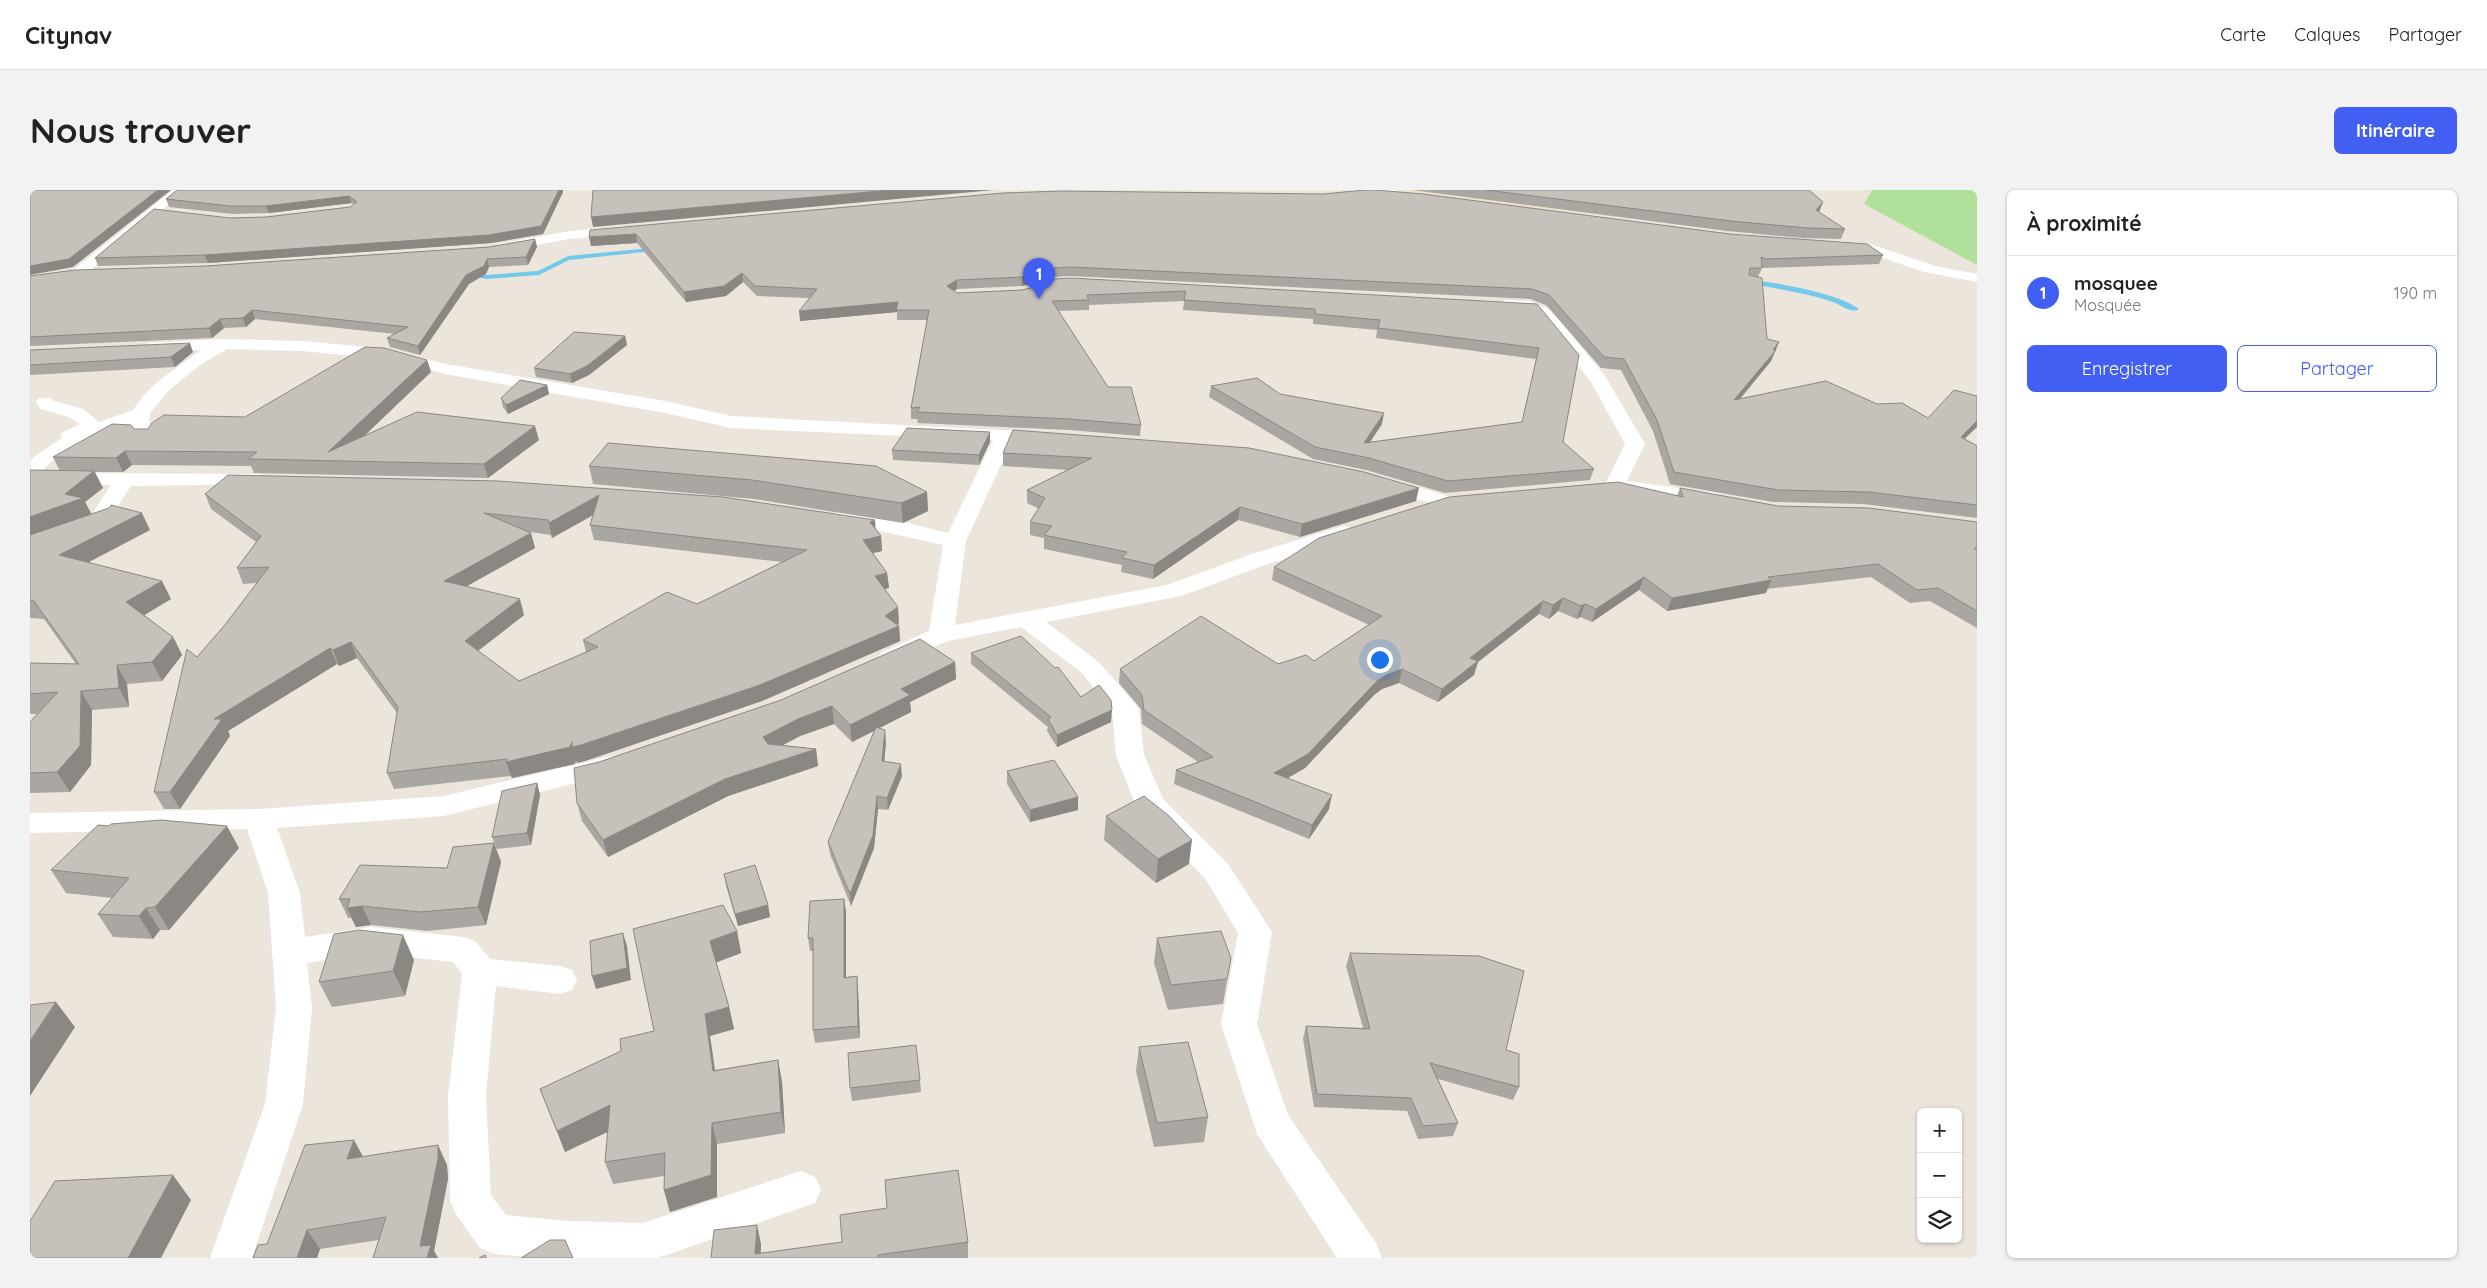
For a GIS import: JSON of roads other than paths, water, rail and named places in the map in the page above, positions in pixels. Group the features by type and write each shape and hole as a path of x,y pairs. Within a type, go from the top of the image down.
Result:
{"street":[{"path":"1372,193 1391,190"},
{"path":"30,289 78,274 176,194"},
{"path":"1339,195 1404,194"},
{"path":"156,210 172,214"},
{"path":"482,250 570,235 635,229"},
{"path":"1822,244 1860,247 1892,254 1924,268 1977,278"},
{"path":"30,279 98,273"},
{"path":"1490,304 1540,309 1594,374 1635,444 1605,487 1690,494 1736,503"},
{"path":"147,437 148,434 140,430 138,425 141,414 162,386 204,353 223,344"},
{"path":"137,348 223,344 302,346 389,354 445,369 664,407 731,422 1069,438"},
{"path":"30,473 33,467 66,439 89,427 90,422 82,415 46,405 44,402"},
{"path":"52,452 88,432 141,414"},
{"path":"941,635 955,541 1005,435"},
{"path":"1366,478 1444,501"},
{"path":"30,479 280,480"},
{"path":"30,548 109,519 104,513 106,507 120,490 124,480"},
{"path":"1401,515 1444,501 1473,499"},
{"path":"817,516 880,524 955,541"},
{"path":"870,666 941,635 1173,591 1257,560 1366,526"},
{"path":"1027,620 1091,668 1125,710 1130,755 1150,804 1217,872 1255,932 1239,1024 1271,1122 1361,1258"},
{"path":"30,823 259,819 444,806 592,771 629,759"},
{"path":"231,1258 242,1239 284,1104 294,1008 291,952 284,893 259,819"},
{"path":"291,952 370,940 463,950 480,971 560,980"},
{"path":"480,971 466,1096 470,1201 495,1234 567,1241 643,1243 801,1190"}],"waterway":[{"path":"465,274 486,277 539,273 568,258 661,249"},
{"path":"1746,281 1777,285 1837,301 1855,309"}],"place":[{"name":"mosquee","path":"1039,299"}]}
